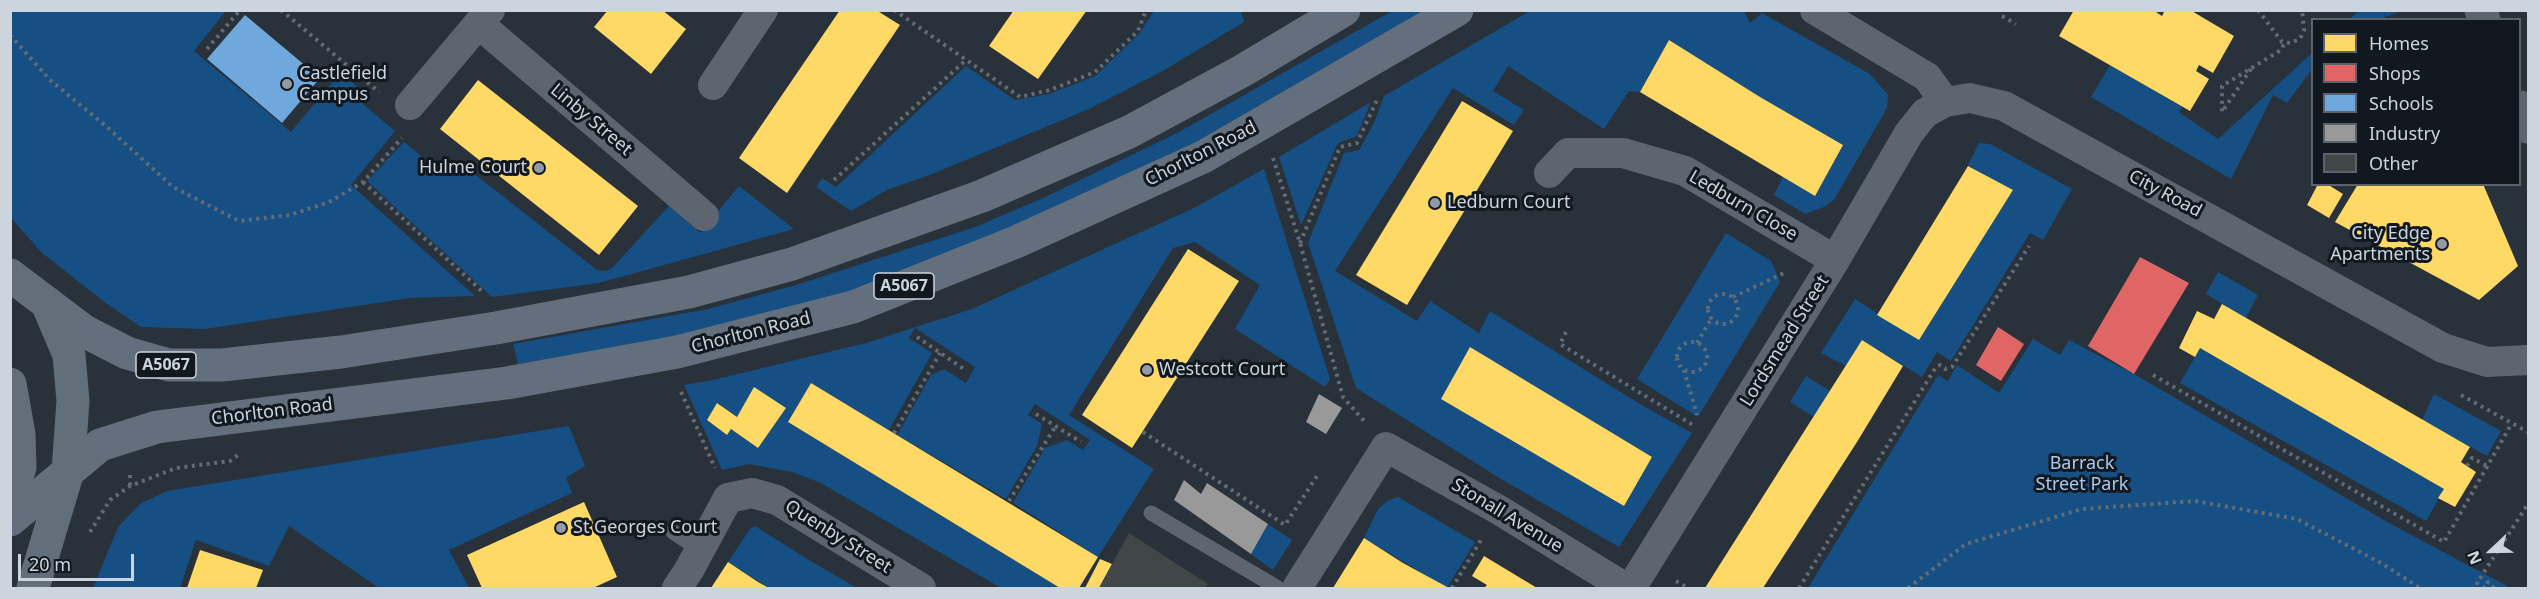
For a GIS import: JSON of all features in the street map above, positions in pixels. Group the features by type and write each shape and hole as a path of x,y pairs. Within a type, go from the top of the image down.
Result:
{"highway":[{"path":"10,274 47,303 69,355 74,401 68,471 33,588"},
{"path":"10,384 20,445 20,467 10,499"}],"main road":[{"name":"A5067","path":"47,303 84,331 127,353 169,366 222,365 341,352 689,292 792,264 982,196 1129,132 1242,71 1344,10"},
{"name":"Chorlton Road","path":"10,520 100,445 157,427 519,381 677,352 853,307 1016,242 1203,157 1457,10"}],"street":[{"path":"1815,10 1927,77 1945,102"},
{"path":"712,86 758,12"},
{"name":"Linby Street","path":"408,120 484,17 704,216"},
{"name":"City Road","path":"1945,102 1970,98 2004,106 2443,348 2487,362 2529,360"},
{"name":"Lordsmead Street","path":"1628,588 1835,260 1909,133 1925,113 1945,102"},
{"path":"2521,109 2529,127"},
{"name":"Ledburn Close","path":"1548,173 1568,153 1623,153 1685,171 1835,260"},
{"path":"1298,588 1386,447"},
{"name":"Stonall Avenue","path":"1386,447 1499,510 1628,588"},
{"path":"676,588 700,550 740,496"},
{"name":"Quenby Street","path":"740,496 777,500 921,588"}],"lane":[{"path":"1151,513 1278,588"},
{"path":"673,532 700,550"}],"path":[{"path":"207,49 240,10"},
{"path":"10,35 50,80 107,127 173,187 239,221 290,215 329,202 363,182 408,120 383,95 281,10"},
{"path":"894,10 1020,97 1050,90 1095,72 1138,31 1146,10"},
{"path":"2258,10 2282,42 2290,43 2300,39 2304,30 2302,10"},
{"path":"2002,16 2016,24"},
{"path":"2251,69 2222,112 2222,86 2281,50 2285,42"},
{"path":"834,180 966,60"},
{"path":"1300,243 1340,147 1357,143 1380,94"},
{"path":"1258,125 1272,154 1300,243 1343,397 1386,447"},
{"path":"363,182 491,300"},
{"path":"1798,588 1936,367 1940,365 1945,369 1952,367 2029,246"},
{"path":"1733,297 1787,271"},
{"path":"1725,293 1733,297 1739,311 1734,320 1720,324 1711,319 1707,310 1710,299 1725,293"},
{"path":"1697,343 1711,319"},
{"path":"1566,332 1560,344 1702,430"},
{"path":"916,337 964,369"},
{"path":"1684,369 1699,370 1706,364 1707,354 1702,345 1688,343 1681,348 1678,362 1684,369 1700,424"},
{"path":"894,433 940,353"},
{"path":"2153,375 2444,542 2512,423"},
{"path":"681,392 740,496"},
{"path":"2461,395 2529,432"},
{"path":"1036,414 1081,442"},
{"path":"1009,501 1055,427"},
{"path":"1143,432 1285,525 1317,476"},
{"path":"2467,466 2472,458 2487,466"},
{"path":"87,540 110,500 130,486 130,480"},
{"path":"1908,588 1966,544 2082,509 2195,501 2297,519 2381,562 2420,588"},
{"path":"2494,588 2488,582 2485,588 2477,583 2529,504"},
{"path":"1452,588 1499,510"},
{"path":"1673,579 1688,588"}],"green space":[{"path":"11,10 226,11 194,51 291,132 340,73 369,96 363,104 395,131 351,185 475,296 410,298 205,329 141,327 103,301 41,252 11,218"},
{"path":"2359,10 2401,11 2383,18 2350,18"},
{"path":"1154,11 1241,11 1244,22 1161,72 1087,110 932,174 887,190 851,211 816,187 822,178 836,187 966,66 1015,100 1049,94 1095,76 1139,34"},
{"path":"1392,11 1434,11 1188,151 890,279 802,306 623,348 518,364 513,344 708,309 796,285 975,227 1043,198 1179,132"},
{"path":"1530,11 1744,11 1750,23 1762,13 1870,74 1888,95 1887,108 1834,200 1824,207 1805,214 1774,195 1783,177 1815,195 1843,145 1669,40 1640,92 1629,91 1604,129 1508,66 1493,91 1524,110 1514,125 1453,88 1335,271 1417,321 1430,301 1479,333 1490,311 1640,404 1692,433 1619,547 1501,479 1356,388 1308,243 1344,153 1359,150 1374,123 1384,96","holes":["1470,348 1652,457 1624,506 1541,457"]},
{"path":"2311,54 2311,70 2287,103 2273,95 2231,179 2091,97 2110,65 2182,107 2179,112 2218,139"},
{"path":"1371,102 1357,136 1338,143 1301,225 1279,157"},
{"path":"404,142 445,175 458,161 597,270 606,271 612,268 669,206 700,233 739,186 794,229 599,283 492,297 367,181"},
{"path":"1979,143 1990,144 2072,189 2043,240 2030,233 1951,361 1937,352 1922,377 1862,340 1846,366 1821,353 1855,299 1919,340 2012,191 1968,165"},
{"path":"1264,169 1330,379 1325,387 1235,329 1260,285 1195,242 1173,248 1069,415 1154,469 1098,557 1013,503 1045,448 1067,440 1083,450 1090,440 1035,404 1028,415 1042,424 1037,446 1006,499 897,435 931,375 944,369 966,383 975,367 915,328 909,338 932,353 889,430 811,383 788,422 1060,588 1001,588 821,483 792,472 749,464 722,470 684,385 866,343 972,309 1196,207","holes":["718,403 737,417 786,408 758,448 731,429 727,435 707,420"]},
{"path":"1726,233 1771,261 1780,282 1698,417 1637,379"},
{"path":"2218,272 2258,295 2246,318 2206,294"},
{"name":"Barrack Street Park","path":"2033,339 2060,355 2069,340 2134,374 2389,523 2511,588 1808,588 1938,375 1948,381 1957,365 1999,393"},
{"path":"2200,348 2444,489 2426,521 2180,383"},
{"path":"1806,376 1830,391 1814,417 1790,402"},
{"path":"2434,394 2501,431 2487,456 2422,420"},
{"path":"569,426 585,466 566,478 572,493 449,550 469,588 379,588 289,526 269,566 196,540 180,588 93,588 118,527 140,504 167,491"},
{"path":"1398,497 1475,542 1447,588 1364,538 1378,509 1389,500"},
{"path":"1268,524 1292,540 1273,570 1251,554"},
{"path":"755,526 857,588 769,588 728,562 750,529"}],"building: Homes":[{"path":"608,10 662,10 686,29 651,74 594,27"},
{"path":"840,10 876,10 900,25 787,193 739,158"},
{"path":"1014,10 1087,10 1038,79 989,46"},
{"path":"2074,10 2153,10 2162,16 2165,10 2190,10 2234,36 2213,73 2199,65 2196,71 2209,79 2190,111 2059,36"},
{"path":"1669,40 1843,145 1815,196 1640,92"},
{"name":"Hulme Court","path":"478,80 638,206 599,255 440,129"},
{"name":"Ledburn Court","path":"1462,101 1513,131 1407,305 1356,275"},
{"path":"1968,166 2013,190 1919,340 1877,315"},
{"path":"2317,186 2330,186 2343,194 2329,218 2307,205"},
{"name":"City Edge Apartments","path":"2357,186 2484,186 2518,266 2479,300 2335,222"},
{"name":"Westcott Court","path":"1188,249 1239,281 1132,448 1082,415"},
{"path":"2222,304 2470,447 2461,462 2476,472 2455,507 2438,498 2444,489 2200,348 2195,357 2179,348 2197,311 2214,319"},
{"path":"1862,340 1903,366 1857,442 1763,588 1705,588"},
{"path":"1470,347 1652,457 1624,506 1441,399"},
{"path":"811,383 1098,557 1079,588 1060,588 788,422"},
{"path":"754,387 786,408 758,448 731,429 727,435 707,420 717,403 737,417"},
{"name":"St Georges Court","path":"584,502 617,577 593,588 482,588 467,555"},
{"path":"1364,538 1403,563 1449,588 1333,588"},
{"path":"200,550 263,570 256,588 187,588"},
{"path":"1484,556 1537,588 1484,588 1487,585 1472,576"},
{"path":"1100,559 1112,564 1099,588 1085,588"},
{"path":"728,562 758,582 769,588 711,588"}],"building: Shops":[{"path":"2140,257 2189,283 2134,374 2088,346"},
{"path":"1998,327 2024,344 2001,381 1976,365"}],"building: Schools":[{"path":"245,15 320,78 282,123 207,59"}],"building: Industry":[{"path":"1319,394 1342,408 1326,434 1306,422"},
{"path":"1184,480 1201,494 1207,483 1268,524 1251,554 1174,500"}],"building: Other":[{"path":"1129,533 1208,584 1205,588 1099,588"}],"place":[{"name":"Castlefield Campus","path":"287,84"},
{"name":"Hulme Court","path":"539,168"},
{"name":"Ledburn Court","path":"1435,203"},
{"name":"City Edge Apartments","path":"2442,244"},
{"name":"Westcott Court","path":"1147,370"},
{"name":"St Georges Court","path":"561,528"}]}
